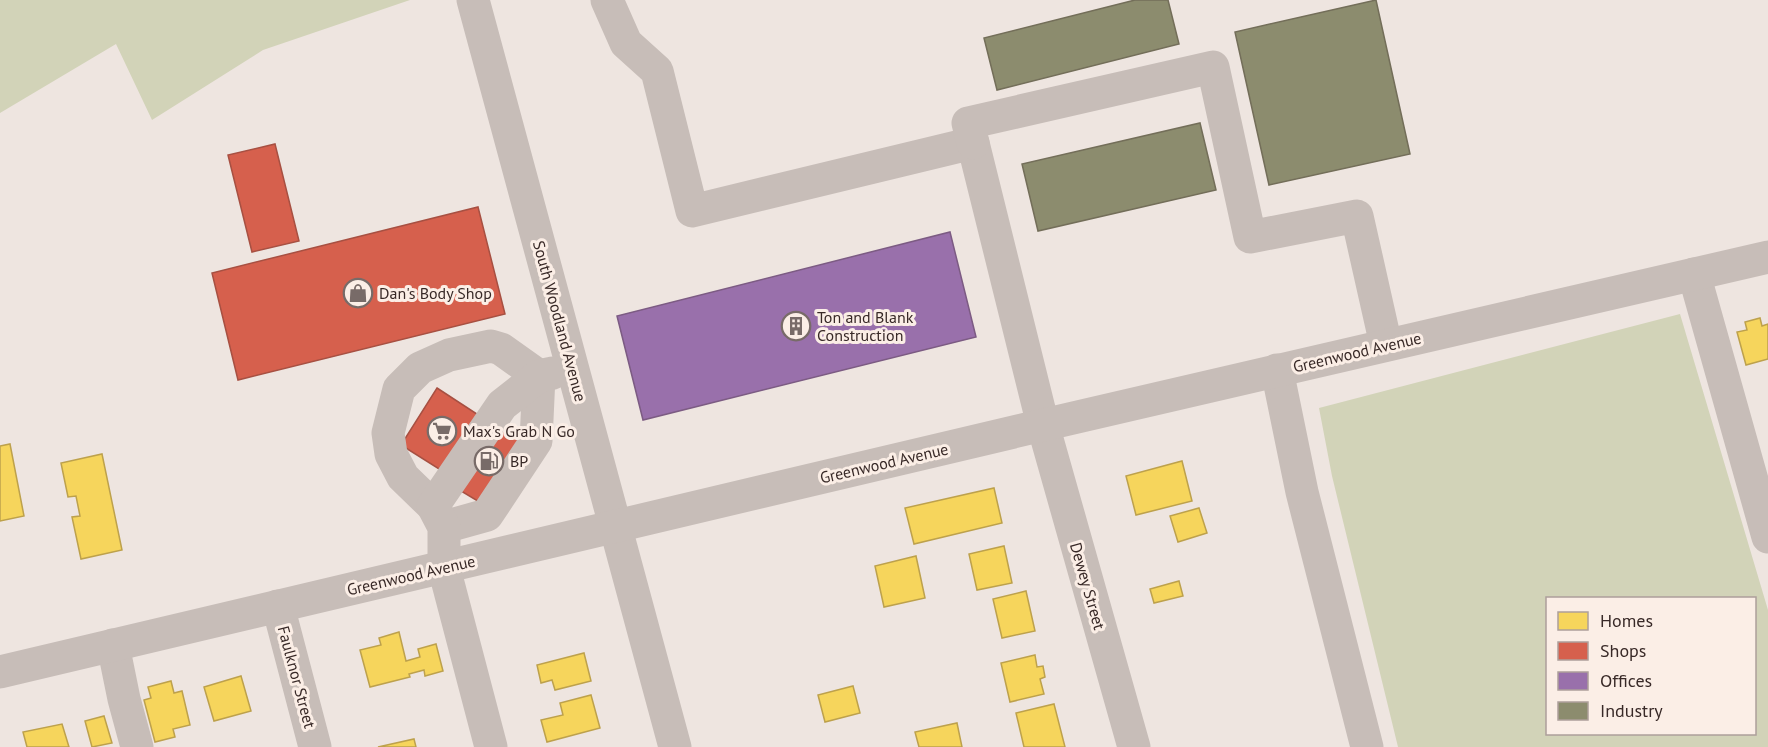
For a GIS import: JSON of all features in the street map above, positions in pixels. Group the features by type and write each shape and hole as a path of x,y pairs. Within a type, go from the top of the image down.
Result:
{"street":[{"name":"South Woodland Avenue","path":"473,0 675,747"},
{"path":"607,0 626,43 657,71 692,211 973,143 968,123 1213,67 1250,237 1357,216 1386,345"},
{"name":"Dewey Street","path":"973,143 1043,425 1134,747"},
{"name":"Greenwood Avenue","path":"0,672 1276,370 1768,257"},
{"path":"1694,274 1768,537"},
{"path":"491,747 444,568 438,517 403,477 391,454 388,433 399,389 420,368 449,355 491,346 501,349 539,376"},
{"path":"438,517 502,405 539,376 572,368"},
{"path":"1276,370 1302,492 1367,747"},
{"path":"438,517 488,515 536,441 539,376"},
{"name":"Faulknor Street","path":"278,606 315,747"},
{"path":"113,645 137,747"}],"green space":[{"path":"0,0 410,0 263,50 152,120 116,44 0,113"},
{"path":"1680,314 1768,610 1768,747 1398,747 1332,476 1319,408"}],"building: Homes":[{"path":"1760,318 1762,326 1768,324 1768,359 1746,365 1737,332 1747,330 1745,322"},
{"path":"10,444 24,516 0,521 0,446"},
{"path":"102,454 122,550 81,559 72,517 80,516 76,496 68,497 61,463"},
{"path":"1182,461 1192,501 1136,515 1126,476"},
{"path":"994,488 1002,523 914,544 905,508"},
{"path":"1199,508 1207,533 1178,542 1170,516"},
{"path":"1004,546 1012,583 977,590 969,554"},
{"path":"916,556 925,598 884,607 875,566"},
{"path":"1179,581 1183,596 1154,603 1150,589"},
{"path":"1026,591 1035,631 1002,638 993,599"},
{"path":"399,632 406,661 420,657 418,649 436,644 443,671 425,676 424,670 409,674 410,677 370,687 360,650 381,645 379,638"},
{"path":"584,653 591,681 555,690 552,680 541,683 537,665"},
{"path":"1035,655 1037,667 1043,666 1045,677 1040,679 1044,694 1010,702 1001,663"},
{"path":"241,676 251,711 214,721 204,687"},
{"path":"171,681 174,693 182,691 190,725 173,729 175,737 155,742 144,700 151,698 148,687"},
{"path":"853,686 860,713 825,722 818,695"},
{"path":"591,695 600,728 547,742 541,720 563,715 560,703"},
{"path":"1054,704 1065,747 1024,747 1016,713"},
{"path":"104,716 112,743 92,747 85,721"},
{"path":"957,723 962,747 919,747 915,732"},
{"path":"62,724 69,747 27,747 23,732"},
{"path":"414,739 416,747 378,747"}],"building: Shops":[{"path":"275,144 299,241 252,252 228,155"},
{"name":"Dan's Body Shop","path":"478,207 505,314 238,380 212,273"},
{"name":"Max's Grab N Go","path":"437,388 483,418 447,474 401,445"},
{"name":"BP","path":"498,420 523,435 481,503 456,488"}],"building: Offices":[{"name":"Ton and Blank Construction","path":"950,232 976,337 643,420 617,316"}],"building: Industry":[{"path":"1135,0 1168,0 1179,44 997,90 984,38"},
{"path":"1376,0 1410,154 1269,185 1235,32"},
{"path":"1200,123 1216,190 1038,231 1022,164"}],"place":[{"name":"Dan's Body Shop","path":"358,293"},
{"name":"Ton and Blank Construction","path":"796,326"},
{"name":"Max's Grab N Go","path":"442,431"},
{"name":"BP","path":"489,461"}]}
